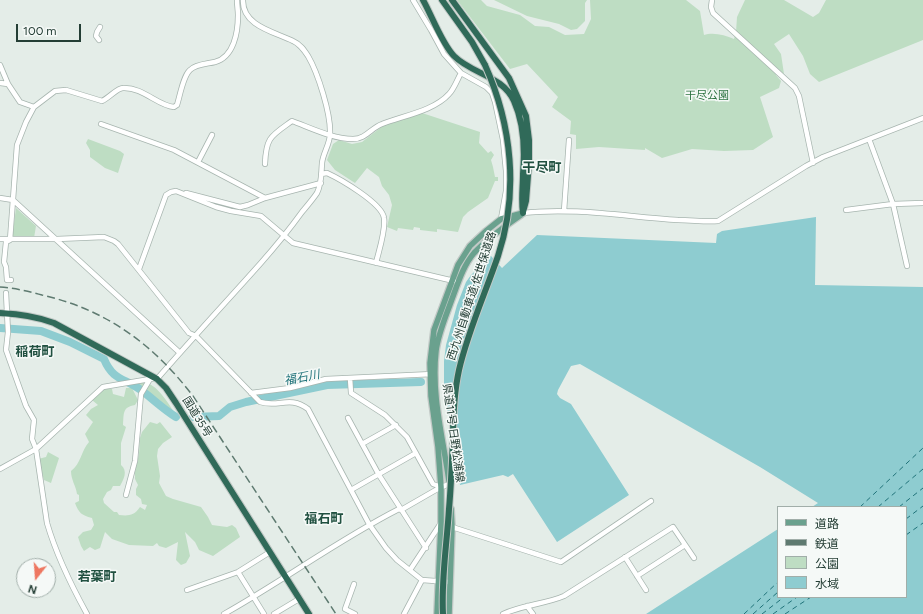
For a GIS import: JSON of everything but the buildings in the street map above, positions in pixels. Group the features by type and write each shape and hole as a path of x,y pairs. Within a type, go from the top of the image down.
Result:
{"highway":[{"path":"423,0 443,40 453,55 467,66 505,87 514,100 522,140 524,174 521,202 523,213"},
{"name":"西九州自動車道;佐世保道路","path":"442,0 468,36 485,65 497,96 506,128 510,169 510,189 507,216 498,254 464,348 458,371 455,394 443,614"},
{"path":"452,0 509,78 526,116 529,140 529,163 526,201 523,213"},
{"name":"国道35号","path":"0,313 8,316 26,314 41,317 157,379 166,388 176,403 309,614"}],"main road":[{"name":"県道11号 日野松浦線","path":"437,614 441,486 438,447 431,396 431,347 434,330 451,280 458,265 470,246 501,219 523,213"},
{"name":"県道11号 日野松浦線","path":"449,614 452,527 450,484 432,374 436,351 458,282 467,263 483,244 494,234 523,213"}],"street":[{"path":"11,280 7,280 4,262 6,242 10,240 17,144 34,107 55,91 66,90 102,101 124,88 144,92 169,107 174,107 177,105 185,78 191,69 199,65 221,60 235,42 238,16 237,0"},
{"path":"0,469 36,449 103,387 132,381 157,379 284,236 316,193 321,183 322,162 330,135 328,117 315,70 300,45 294,41 261,28 245,12 243,0"},
{"path":"413,0 444,54 461,73 486,87 492,93 503,140 506,171 506,191 501,219"},
{"path":"712,0 711,7 713,13 795,88 799,96 812,163"},
{"path":"99,40 96,36 100,27"},
{"path":"0,65 8,84 20,102 34,107"},
{"path":"266,164 266,145 270,137 292,121 330,135 360,139 381,124 428,108 440,101 449,94 461,73"},
{"path":"0,83 8,84"},
{"path":"523,213 564,211 654,219 718,221 812,163 923,118"},
{"path":"101,124 174,150 265,198"},
{"path":"198,162 212,135"},
{"path":"869,139 894,204 907,266"},
{"path":"564,211 569,140"},
{"path":"321,174 327,173 342,179 379,208 384,215 385,223 376,263"},
{"path":"139,269 166,195 171,192 182,192 240,207 265,198 321,183"},
{"path":"182,192 196,200 231,212 260,216 293,243 458,282"},
{"path":"0,198 13,200 180,353"},
{"path":"846,210 894,204 923,203"},
{"path":"0,239 10,240 98,237 109,239 118,244 189,334 196,336 260,402 272,404 295,401 308,408 369,524 386,548 422,580 449,582"},
{"path":"6,293 6,308 8,316 6,350 26,406 34,420 32,439 36,449 47,523 50,534 74,590 87,614"},
{"path":"251,394 290,388 326,379 432,374"},
{"path":"126,495 135,461 143,392 150,379"},
{"path":"350,379 352,393 385,415 407,437 433,484 441,486"},
{"path":"348,418 379,475 426,548"},
{"path":"362,444 396,426"},
{"path":"351,490 416,453"},
{"path":"224,614 253,598 369,524 399,509 401,510 441,486 450,484"},
{"path":"452,527 561,562 651,501"},
{"path":"410,570 426,548 441,523"},
{"path":"503,614 514,609 556,600 564,596 674,527 694,558"},
{"path":"637,576 685,544"},
{"path":"187,590 238,572 270,552"},
{"path":"625,557 646,590"},
{"path":"238,572 264,614"},
{"path":"404,614 422,580"},
{"path":"354,584 345,610 355,614"},
{"path":"274,614 299,599"},
{"path":"527,606 533,614"}],"green space":[{"name":"干尽公園","path":"457,0 481,0 487,6 520,15 535,26 549,27 565,35 584,34 591,19 590,0 686,0 700,11 704,35 719,34 734,39 737,17 745,0 784,0 813,17 819,13 826,0 923,0 923,40 819,82 810,74 803,56 789,34 774,44 781,54 784,74 774,66 776,75 781,81 779,88 760,97 773,137 753,150 724,151 692,149 662,158 645,148 645,150 599,147 576,149 576,135 570,134 571,121 552,107 558,97 527,64 510,69"},
{"path":"494,0 587,0 585,3 585,21 577,29 571,30 559,24 527,16"},
{"path":"422,113 480,132 479,143 488,153 491,151 494,155 491,160 495,177 498,177 498,181 495,181 488,198 463,217 458,232 437,229 437,232 420,230 420,228 414,227 413,230 398,228 397,231 387,227 392,205 389,195 382,186 379,177 367,168 355,183 335,170 327,160 333,144 339,140 352,144 362,142 384,125"},
{"path":"88,139 120,151 124,154 118,173 105,168 90,157 90,150 86,143"},
{"path":"16,208 36,226 34,238 12,239"},
{"path":"146,383 155,388 163,396 176,415 175,416 136,384"},
{"path":"126,388 132,388 138,400 135,405 128,407 124,412 123,425 126,427 121,443 121,465 125,475 120,486 113,486 111,490 107,492 103,499 104,503 119,515 131,515 140,507 145,510 147,505 142,504 141,499 136,495 138,485 135,479 135,472 139,454 140,438 142,432 150,422 157,424 160,422 172,437 163,443 158,449 157,456 160,476 159,483 166,496 201,507 212,525 227,527 232,525 236,528 240,537 213,556 199,550 195,542 185,532 190,556 186,563 181,565 176,560 178,542 166,548 159,546 157,543 153,546 129,545 112,539 105,532 100,548 95,550 90,547 84,551 81,546 78,537 83,532 91,530 94,525 92,518 81,513 76,506 75,503 79,501 79,495 77,494 71,471 77,465 89,442 85,434 93,422 86,415 91,409 98,405 92,400 104,389 112,389 113,394 124,397"},
{"path":"48,452 59,458 51,483 44,480 38,459 46,457"}],"water":[{"path":"816,217 815,285 923,287 923,614 646,614 777,530 777,598 907,598 907,506 814,506 818,503 760,467 580,364 571,366 557,394 560,398 571,404 629,495 557,542 513,474 508,477 503,475 460,485 444,391 444,361 446,345 457,305 466,282 471,275 491,256 502,268 537,235 716,243 717,234 722,231"}],"waterway":[{"name":"福石川","path":"0,328 41,331 70,342 104,359 115,375 141,390 176,417"},
{"name":"福石川","path":"193,417 219,416 230,407 246,402 327,385 421,382"}],"ferry route":[{"path":"861,506 923,448"},
{"path":"879,506 923,469"},
{"path":"900,506 923,488"},
{"path":"907,518 923,506"},
{"path":"907,534 923,523"},
{"path":"744,614 777,583"},
{"path":"753,614 777,593"},
{"path":"762,614 783,598"},
{"path":"773,614 796,598"},
{"path":"785,614 809,598"}],"railway":[{"path":"0,287 37,294 66,302 87,310 108,320 127,332 162,360 193,396 336,614"}],"district":[{"name":"干尽町","path":"542,168"},
{"name":"稲荷町","path":"35,352"},
{"name":"福石町","path":"324,519"},
{"name":"若葉町","path":"97,577"}]}
